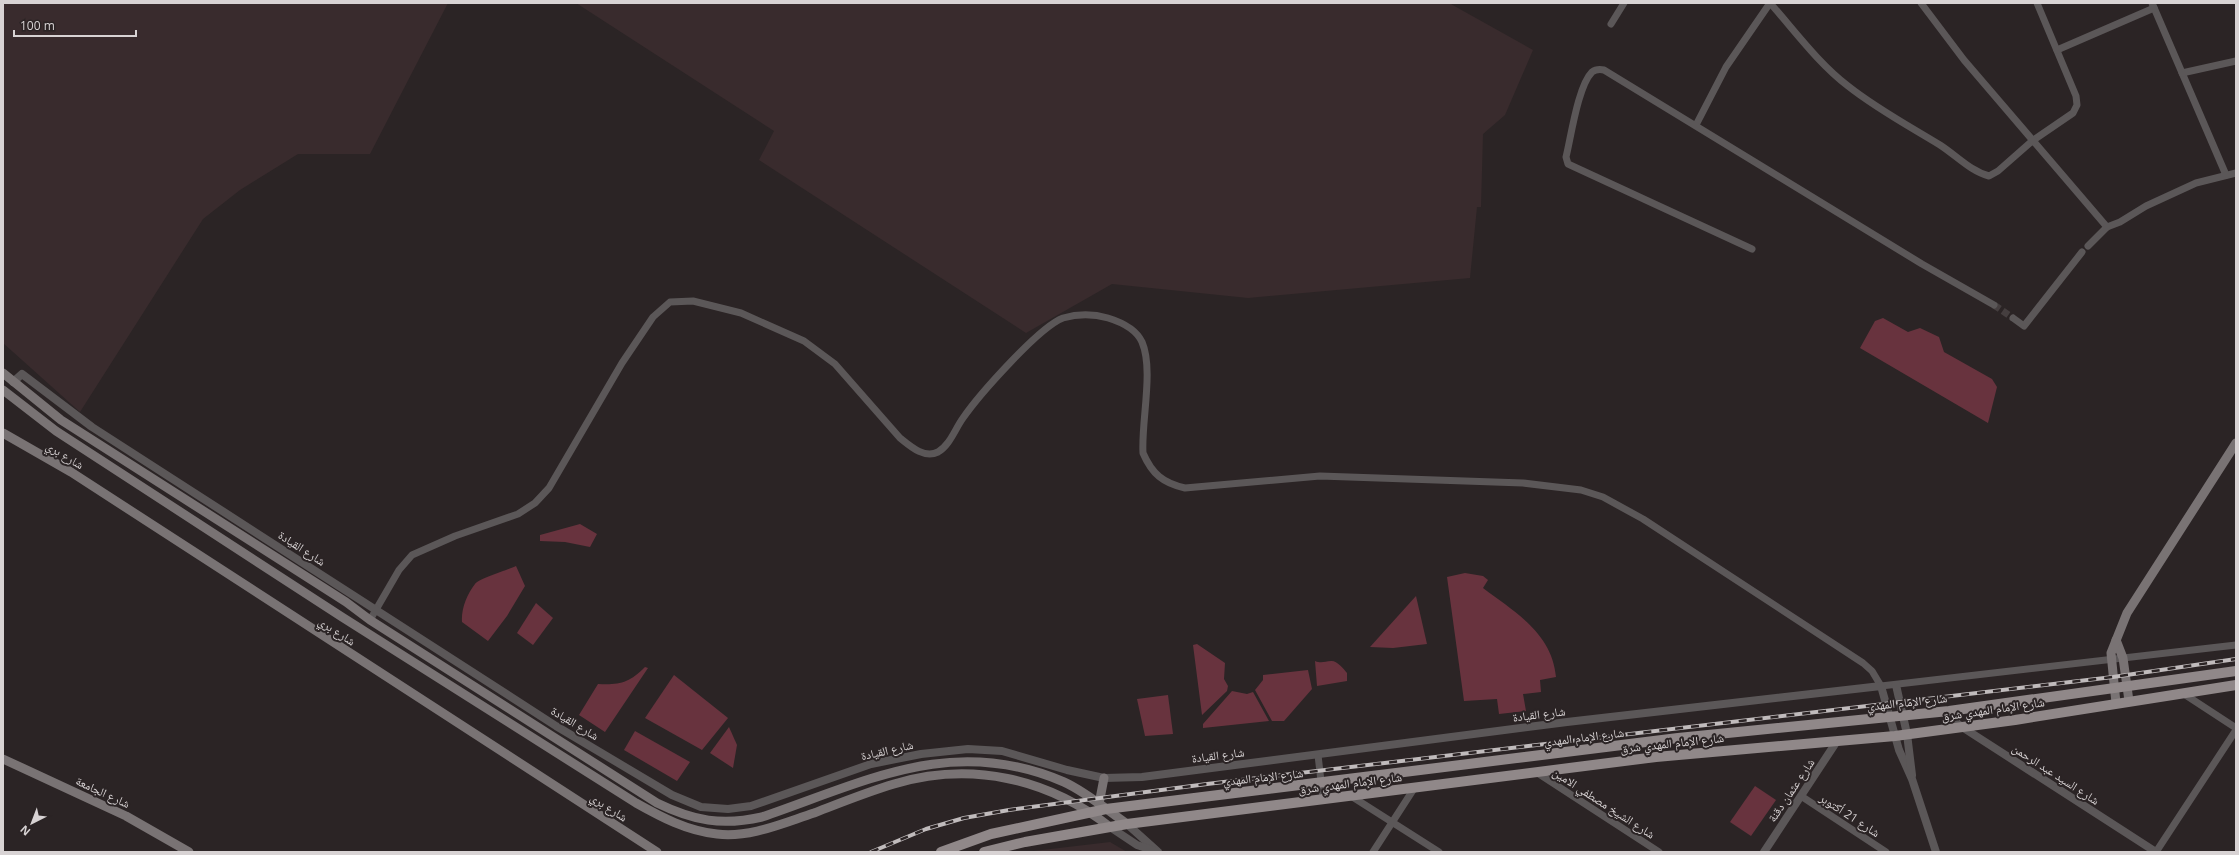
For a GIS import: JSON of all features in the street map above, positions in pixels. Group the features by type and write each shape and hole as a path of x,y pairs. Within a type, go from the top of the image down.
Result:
{"main road":[{"name":"شارع القيادة","path":"3,373 61,420 346,602 370,620 657,803 678,813 699,820 720,822 748,821 890,772 921,765 974,760 1010,765 1045,775 1071,786 1127,824"},
{"path":"13,382 4,392 56,431 514,727 636,803 669,821 695,830 718,834 740,834 766,829 894,784 923,777 979,773 1009,778 1053,792 1093,814 1110,827"},
{"name":"شارع بري","path":"3,433 77,476 657,852"},
{"path":"2116,703 2111,660 2112,648 2127,613 2236,443"},
{"path":"2116,640 2124,658 2129,702"},
{"name":"شارع الإمام المهدي","path":"940,852 991,834 1093,814 1103,807 1321,784 1678,738 1949,711 2236,671"},
{"name":"شارع الإمام المهدي شرق","path":"1110,827 1656,757 1895,736 2184,694 2236,685"},
{"name":"شارع الجامعة","path":"3,759 126,816 189,852"},
{"path":"1103,807 1104,778"},
{"path":"984,852 1025,842 1110,827"}],"street":[{"path":"1611,24 1624,3"},
{"path":"1696,125 1726,67 1770,3 1828,68 1847,85 1886,113 1942,146 1980,174 1989,176 1998,171 2032,141 2073,113 2077,105 2076,96 2037,3"},
{"path":"1921,3 1964,60 2107,227"},
{"path":"2057,50 2153,5 2226,175"},
{"path":"2182,73 2236,61"},
{"path":"1752,250 1668,210 1574,169 1568,164 1566,158 1583,87 1592,72 1597,69 1604,70 1889,244 1994,305"},
{"path":"2088,246 2107,227 2120,222 2146,206 2196,183 2236,173"},
{"path":"2013,318 2024,326 2027,324 2037,307 2082,252"},
{"path":"370,620 399,570 412,555 455,536 518,514 535,503 549,488 622,363 653,317 670,302 694,301 741,313 804,341 835,364 900,438 913,448 927,454 937,452 945,446 975,402 1000,373 1048,328 1062,319 1077,315 1091,315 1119,322 1132,330 1141,342 1146,374 1143,454 1149,466 1159,478 1171,485 1185,488 1320,476 1523,483 1581,490 1603,497 1650,523 1872,671 1881,686 1895,736 1912,780 1936,852"},
{"name":"شارع القيادة","path":"13,382 22,374 92,427 526,707 657,787 685,802 701,807 728,808 751,806 871,764 921,754 968,748 1002,751 1067,770 1104,778 1142,776 1318,755 1567,722 1881,686"},
{"path":"1881,686 2236,646"},
{"path":"1896,685 1907,734 1912,780"},
{"path":"2156,852 2236,729 2184,694"},
{"path":"514,727 526,707"},
{"name":"شارع السيد عبد الرحمن","path":"1949,711 1957,724 2156,852"},
{"name":"شارع عثمان دقنة","path":"1764,852 1837,741"},
{"path":"1318,755 1323,799"},
{"name":"شارع الشيخ مصطفي الامين","path":"1536,772 1659,852"},
{"path":"1373,852 1415,788"},
{"path":"1351,796 1439,852"},
{"name":"شارع 21 أكتوبر","path":"1801,796 1886,852"},
{"path":"1127,824 1158,852"},
{"path":"1110,827 1137,845 1158,852"},
{"path":"640,841 646,852"}],"shaded area":[{"path":"3,3 448,3 370,154 298,154 240,190 203,219 80,412 3,343"},
{"path":"576,3 1449,3 1533,50 1505,115 1483,134 1481,207 1477,207 1470,278 1248,298 1112,284 1026,333 759,160 774,131"},
{"path":"1883,318 1908,332 1920,328 1939,337 1944,352 1992,379 1997,387 1988,423 1860,348 1875,321"},
{"path":"580,524 597,534 590,547 565,542 540,541 540,535"},
{"path":"516,566 525,586 507,616 488,641 462,622 462,612 465,602 475,584"},
{"path":"1465,573 1483,576 1488,580 1483,588 1508,606 1530,625 1548,648 1556,677 1540,680 1541,692 1523,694 1526,711 1499,714 1497,699 1464,701 1447,577"},
{"path":"1416,596 1427,644 1393,648 1370,647"},
{"path":"536,603 553,618 533,645 517,633"},
{"path":"1197,644 1225,663 1224,679 1228,686 1227,691 1202,715 1193,645"},
{"path":"1315,661 1333,661 1337,663 1347,673 1347,681 1317,686"},
{"path":"645,667 648,668 605,732 579,715 598,684 624,682 634,677"},
{"path":"1308,670 1312,689 1284,721 1272,721 1255,690 1263,680 1263,675"},
{"path":"674,675 728,718 702,750 645,718"},
{"path":"1232,691 1247,694 1253,692 1269,721 1203,728 1203,724"},
{"path":"1168,695 1173,734 1145,736 1137,699"},
{"path":"729,727 737,745 733,768 710,753"},
{"path":"635,731 690,762 677,781 624,750"},
{"path":"1755,786 1776,800 1751,836 1730,822"},
{"path":"1110,842 1127,852 1025,852"}],"tunnel":[{"path":"1994,305 2013,318"}],"railway":[{"path":"871,852 926,829 964,818 1009,810 1207,784 2113,677 2236,659"}]}
